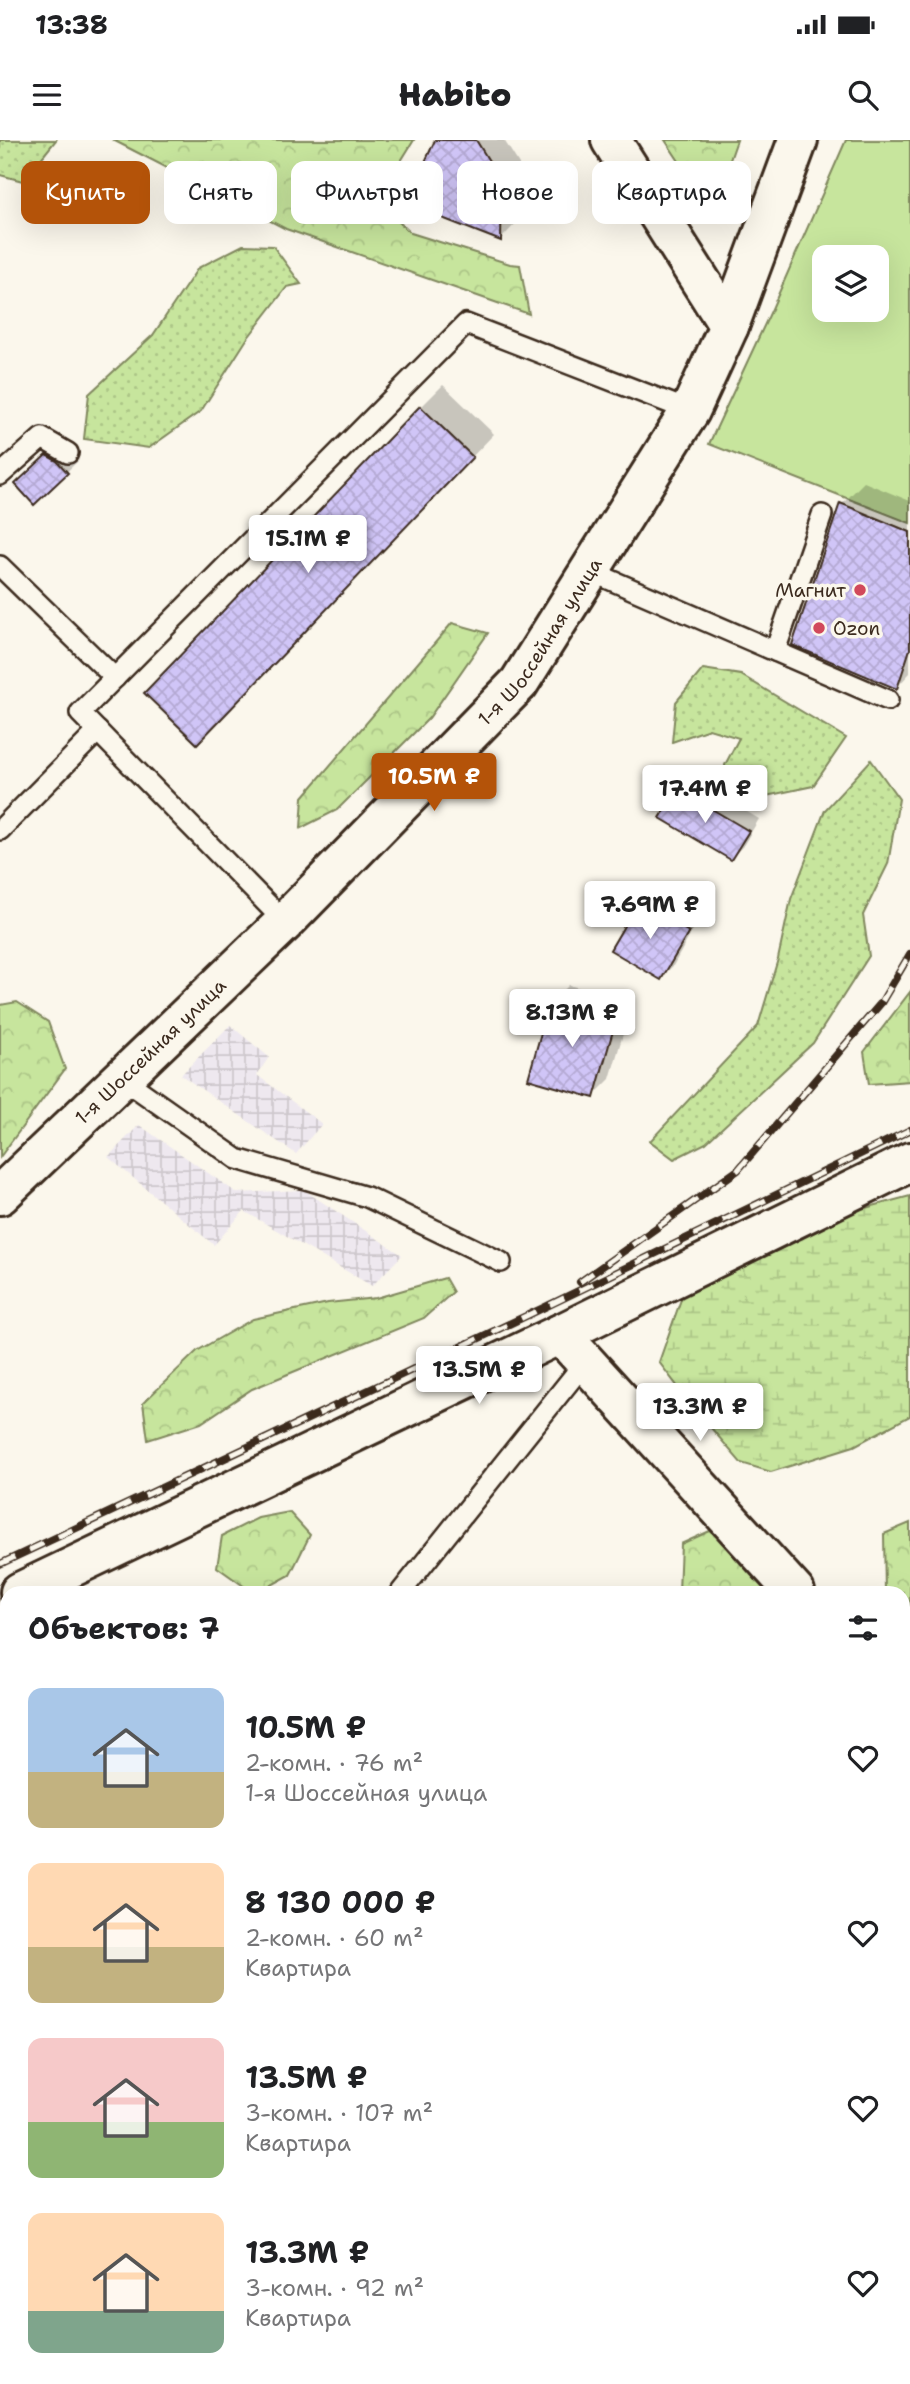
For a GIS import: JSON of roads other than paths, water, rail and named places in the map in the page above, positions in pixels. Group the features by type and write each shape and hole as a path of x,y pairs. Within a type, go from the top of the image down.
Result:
{"street":[{"path":"611,140 729,326"},
{"name":"1-я Шоссейная улица","path":"0,1195 285,922 519,683 690,411 729,326 798,140"},
{"path":"33,1586 560,1334 910,1162"},
{"path":"560,1334 790,1586"}],"lane":[{"path":"285,922 80,713 467,324 690,411"},
{"path":"0,475 42,438 68,453"},
{"path":"775,651 822,515"},
{"path":"0,566 115,678"},
{"path":"590,571 888,700"},
{"path":"0,830 98,731"},
{"path":"122,1078 237,1159 367,1197 501,1262"},
{"path":"406,1586 585,1362"}],"railway":[{"path":"580,1282 738,1170 881,1003 910,954"},
{"path":"0,1564 543,1308 910,1130"}],"place":[{"name":"Магнит","path":"860,590"},
{"name":"Ozon","path":"819,628"}]}
